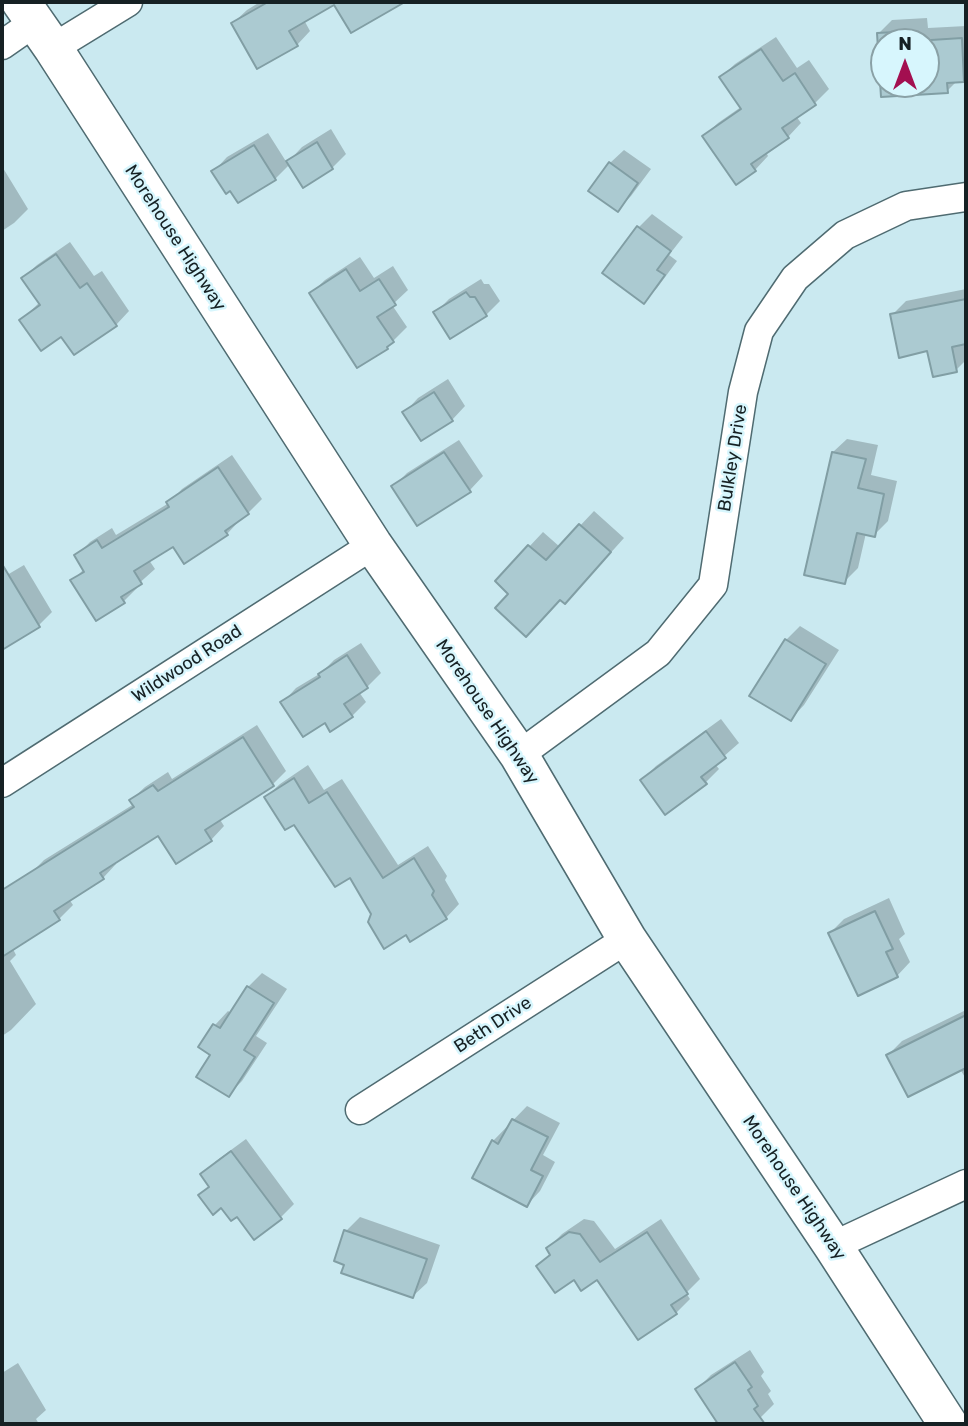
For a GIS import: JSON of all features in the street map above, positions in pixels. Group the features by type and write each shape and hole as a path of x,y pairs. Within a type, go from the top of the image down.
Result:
{"street":[{"path":"2,45 36,24 128,2"},
{"name":"Morehouse Highway","path":"36,24 373,545 519,755 626,939 833,1246 948,1424"},
{"name":"Bulkley Drive","path":"519,755 657,653 713,585 744,392 759,331 795,278 845,235 869,223 906,206 966,197"},
{"name":"Wildwood Road","path":"2,783 373,545"},
{"name":"Beth Drive","path":"360,1110 626,939"},
{"path":"833,1246 966,1184"}],"building":[{"path":"268,2 405,2 351,33 334,5 289,31 298,46 257,69 231,23"},
{"path":"962,38 964,82 947,83 948,93 940,93 940,39"},
{"path":"761,49 783,81 795,73 816,105 782,128 789,138 751,164 756,171 736,185 702,136 741,109 719,77"},
{"path":"317,142 333,169 303,188 286,161"},
{"path":"254,145 276,180 238,203 230,191 226,194 211,171"},
{"path":"609,162 638,183 618,212 588,191"},
{"path":"637,226 671,251 657,270 665,275 644,304 602,273"},
{"path":"56,254 80,288 87,283 117,326 74,355 61,337 41,351 19,320 40,305 21,278"},
{"path":"346,269 360,291 379,279 396,305 377,317 394,342 388,349 357,368 309,293"},
{"path":"466,292 470,297 475,297 487,316 450,339 433,312"},
{"path":"966,299 966,344 952,347 957,372 933,377 927,351 899,358 890,314"},
{"path":"434,392 453,421 421,441 402,412"},
{"path":"444,452 471,492 417,526 391,486"},
{"path":"832,452 866,459 858,488 884,494 875,537 857,533 845,584 804,575"},
{"path":"218,467 249,514 225,531 228,535 184,564 173,547 134,571 142,584 121,597 125,603 96,621 70,580 84,572 74,555 97,540 102,548 169,507 166,502"},
{"path":"579,524 611,552 565,604 560,600 526,637 495,608 508,594 495,581 528,545 546,560"},
{"path":"2,564 40,627 2,650"},
{"path":"785,639 826,664 791,721 749,696"},
{"path":"347,655 368,688 344,704 353,717 330,732 325,723 303,737 280,702 320,677 318,674"},
{"path":"706,731 726,758 701,777 707,784 665,815 640,780"},
{"path":"243,737 274,786 205,830 212,841 176,864 158,836 100,873 104,879 54,911 60,920 2,957 2,890 134,807 129,800 153,785 158,791"},
{"path":"294,778 309,803 327,792 383,878 414,858 447,919 410,942 406,935 384,949 368,922 371,914 350,878 335,887 294,825 285,830 264,797"},
{"path":"875,911 893,949 886,952 898,977 858,996 828,933"},
{"path":"247,986 274,1003 244,1050 255,1057 229,1097 196,1077 210,1055 198,1047 213,1024 220,1028"},
{"path":"966,1015 966,1068 908,1097 886,1055"},
{"path":"512,1119 548,1137 531,1170 543,1176 527,1207 472,1178 492,1140 498,1144"},
{"path":"231,1151 282,1219 254,1240 237,1217 231,1221 221,1208 213,1215 198,1195 209,1187 200,1174"},
{"path":"344,1230 427,1259 413,1298 341,1273 344,1265 334,1261"},
{"path":"569,1232 580,1234 600,1262 647,1232 688,1294 671,1305 677,1314 638,1340 597,1280 581,1291 574,1280 555,1293 536,1266 550,1255 546,1248"},
{"path":"735,1362 752,1387 748,1390 758,1406 754,1409 765,1424 718,1424 695,1389"}]}
